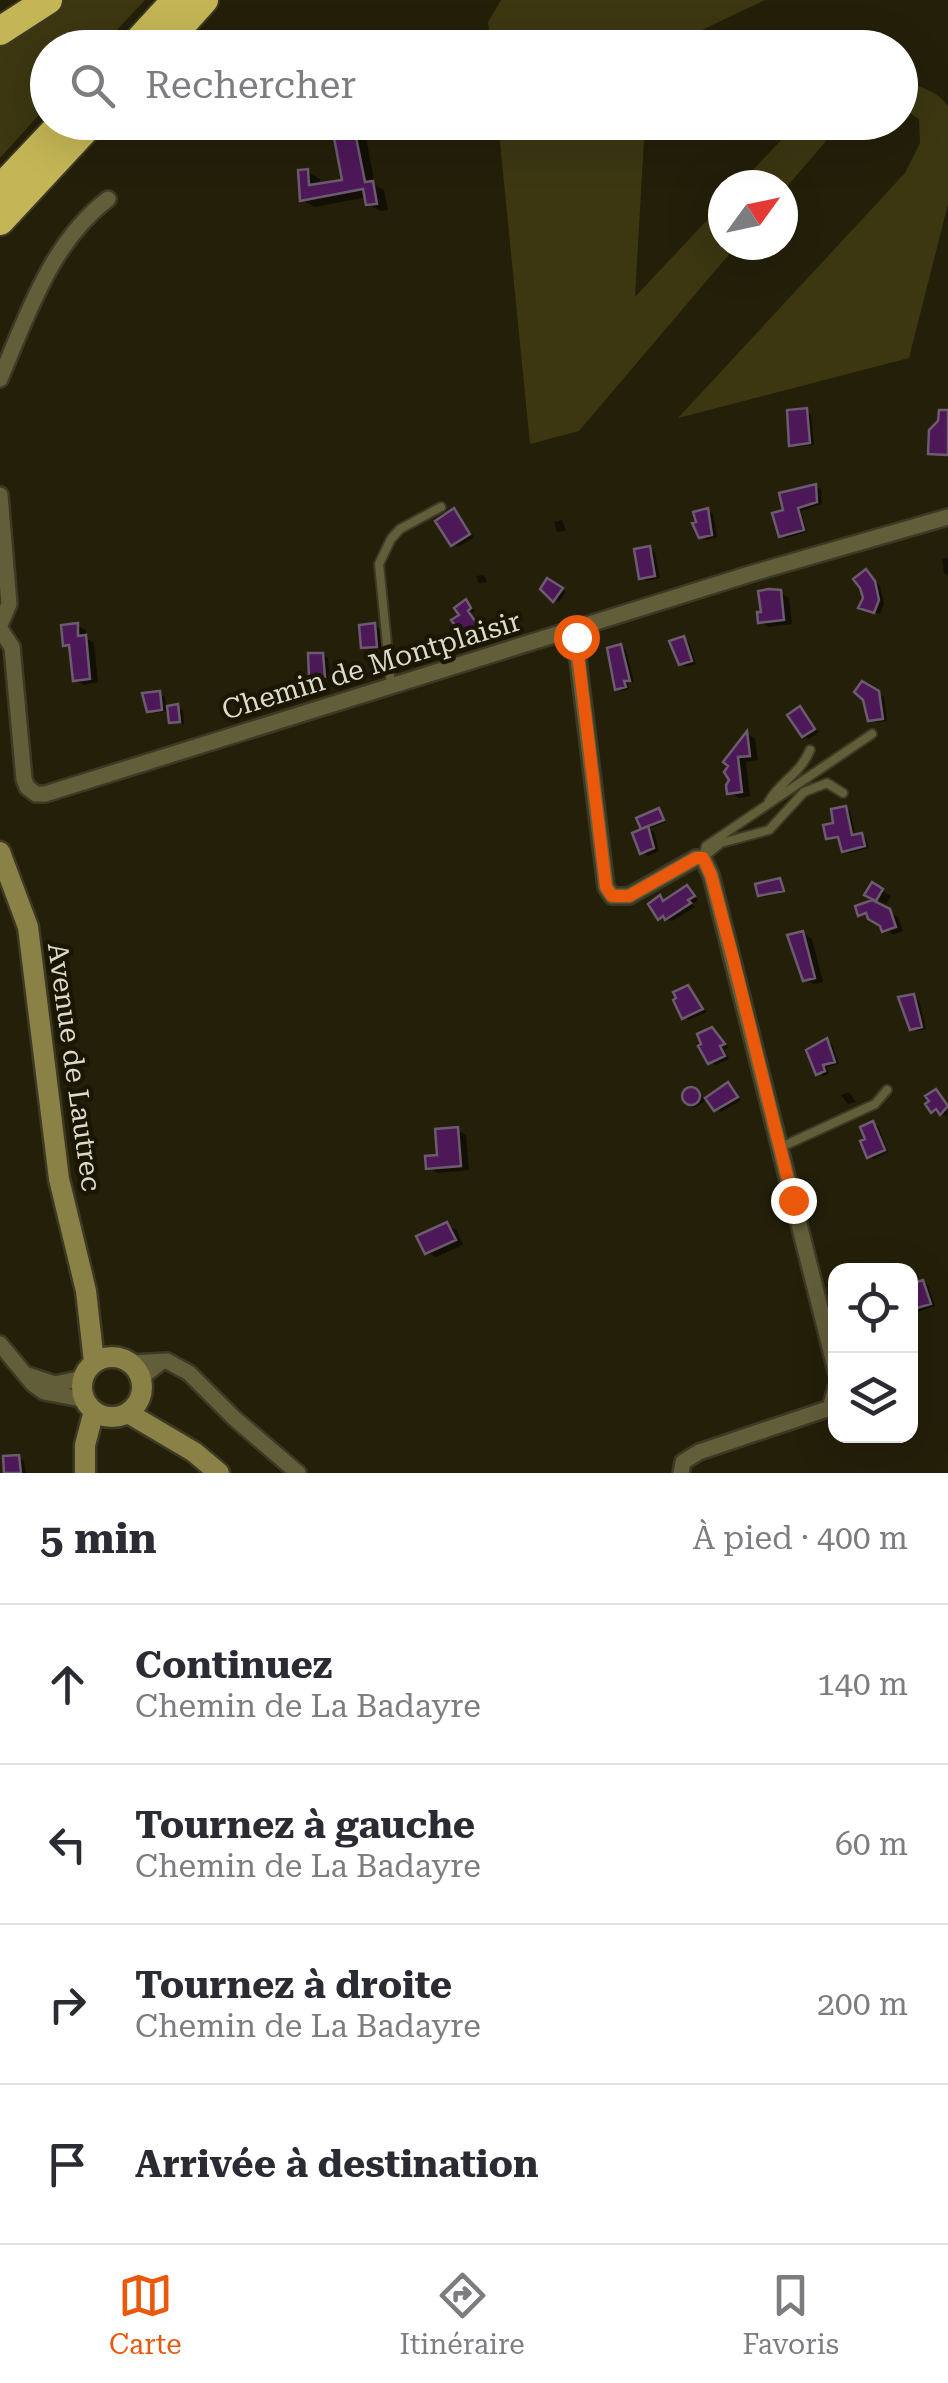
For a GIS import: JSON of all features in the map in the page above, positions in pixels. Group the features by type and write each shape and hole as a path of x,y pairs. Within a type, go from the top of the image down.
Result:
{"highway":[{"path":"0,31 48,0"},
{"path":"148,30 176,0"},
{"path":"177,30 204,0"},
{"path":"0,189 46,140"},
{"path":"0,221 76,140"},
{"path":"0,236 51,168"}],"main road":[{"name":"Avenue de Lautrec","path":"0,852 28,927 59,1179 86,1291 89,1370 106,1410"},
{"name":"Avenue de Lautrec","path":"86,1291 164,1422 194,1452"},
{"path":"89,1370 133,1372"},
{"path":"86,1469 106,1410 133,1372"},
{"path":"106,1410 194,1452 219,1473"}],"street":[{"path":"0,380 57,256 84,220 108,199"},
{"path":"0,496 9,604 0,627"},
{"name":"Chemin de Montplaisir","path":"0,627 12,648 26,788 36,794 948,517"},
{"path":"574,628 606,887 612,896 629,896 696,858 703,858 742,991 831,1353"},
{"path":"0,1344 44,1392 106,1410"},
{"path":"133,1372 167,1362 189,1373 298,1473"},
{"path":"24,1374 55,1384 89,1370"},
{"path":"681,1473 683,1462 699,1452 828,1409"}],"lane":[{"path":"390,685 380,564 400,529 441,507"},
{"path":"703,858 706,846 872,734"},
{"path":"767,805 777,788 804,766 810,750"},
{"path":"703,858 722,844 769,830 804,792 827,783 842,793"},
{"path":"778,1148 875,1104 887,1090"}],"shaded area":[{"path":"65,0 145,0 117,30 30,30 30,125 0,158 0,43 20,34"},
{"path":"501,0 765,0 702,30 489,30 488,22"},
{"path":"918,86 948,106 948,204 909,358 678,418 905,173 920,143"},
{"path":"500,140 644,140 635,297 708,219 708,260 724,260 579,431 530,444"},
{"path":"781,140 827,140 798,174 798,170 753,170"}],"building":[{"path":"334,140 357,140 365,182 373,181 377,204 366,205 363,189 300,201 298,170 308,169 309,185 342,180"},
{"path":"807,408 810,443 789,446 787,410"},
{"path":"939,410 948,410 948,455 928,454 929,430 938,421"},
{"path":"816,484 817,502 798,508 804,530 779,537 772,513 783,510 779,493"},
{"path":"454,508 470,534 451,546 435,521"},
{"path":"708,508 712,535 699,538 692,523 696,522 693,512"},
{"path":"650,546 655,576 639,579 634,549"},
{"path":"866,569 875,581 879,600 874,613 858,608 863,598 853,579"},
{"path":"547,578 563,588 553,602 540,589"},
{"path":"781,590 784,620 758,623 758,591"},
{"path":"466,599 471,608 468,611 482,631 468,642 451,620 459,615 454,608"},
{"path":"78,623 78,636 86,635 90,679 73,681 69,645 63,646 61,625"},
{"path":"375,623 377,647 361,648 359,625"},
{"path":"684,636 692,661 679,665 669,641"},
{"path":"621,644 630,681 624,681 626,687 615,690 607,648"},
{"path":"308,653 323,653 325,677 309,677"},
{"path":"862,681 879,691 883,719 868,721 863,700 854,692"},
{"path":"160,691 162,710 147,712 142,693"},
{"path":"178,704 180,722 169,723 167,706"},
{"path":"800,706 815,729 802,737 787,715"},
{"path":"747,731 750,756 738,757 742,792 727,794 729,780 724,772 728,766 723,762"},
{"path":"846,806 852,835 862,833 865,846 842,852 838,837 826,839 823,825 833,823 831,809"},
{"path":"659,808 664,820 641,829 636,818"},
{"path":"648,826 654,848 640,854 632,833"},
{"path":"780,878 784,891 758,896 755,884"},
{"path":"872,882 883,889 876,901 864,895"},
{"path":"687,885 695,896 688,900 691,903 665,920 663,916 658,920 648,904 660,895 663,901"},
{"path":"872,900 890,909 896,927 882,932 866,913 858,916 855,906"},
{"path":"803,931 815,978 803,981 787,935"},
{"path":"688,985 703,1009 682,1019 673,992"},
{"path":"914,994 922,1027 910,1030 898,997"},
{"path":"712,1027 725,1044 720,1046 725,1056 708,1064 698,1046 701,1044 697,1034"},
{"path":"827,1038 835,1062 823,1065 825,1071 816,1075 806,1050"},
{"path":"728,1082 738,1097 714,1111 705,1098"},
{"path":"691,1087 700,1096 691,1105 682,1096"},
{"path":"936,1089 948,1106 940,1115 936,1109 931,1113 925,1104 929,1101 925,1096"},
{"path":"873,1121 885,1150 867,1158 860,1141 865,1139 860,1127"},
{"path":"458,1127 461,1166 426,1169 425,1156 437,1155 435,1129"},
{"path":"447,1222 456,1240 425,1254 416,1236"},
{"path":"923,1280 931,1304 918,1308 918,1282"},
{"path":"19,1455 21,1473 4,1473 3,1456"}],"route":[{"path":"576,637 606,887 620,899 696,858 703,858 733,958 793,1200"}]}
